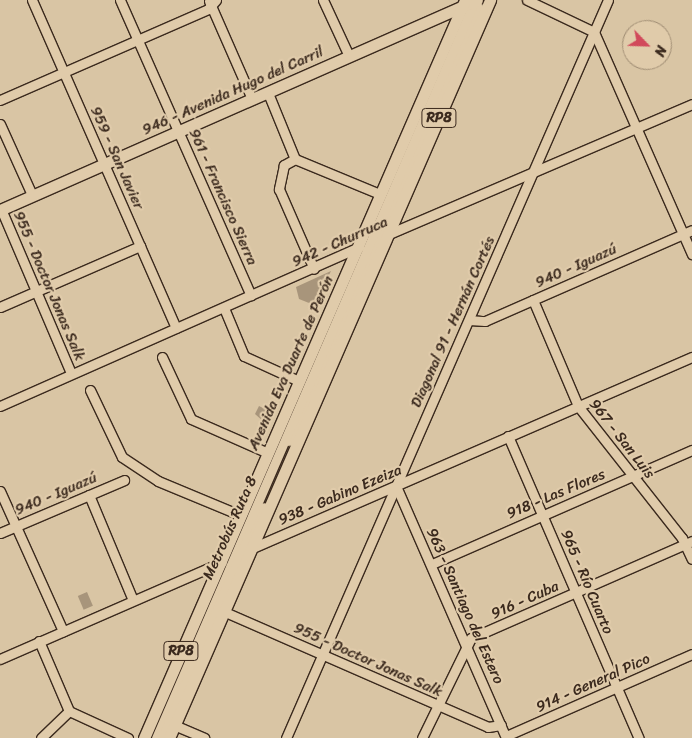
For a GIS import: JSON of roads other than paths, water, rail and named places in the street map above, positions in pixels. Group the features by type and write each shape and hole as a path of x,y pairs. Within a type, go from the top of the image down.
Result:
{"main road":[{"name":"RP8","path":"169,738 225,612 249,543 306,424 378,238 490,0"},
{"name":"946 - Avenida Hugo del Carril","path":"1,209 472,2"},
{"name":"Avenida Eva Duarte de Perón","path":"144,738 380,194 472,2"}],"street":[{"name":"959 - San Javier","path":"32,0 176,328"},
{"name":"961 - Francisco Sierra","path":"120,0 251,295"},
{"path":"323,0 349,56"},
{"path":"527,0 594,32 688,232 692,254"},
{"name":"Diagonal 91 - Hernán Cortés","path":"286,738 608,0"},
{"path":"0,100 138,40 212,2 252,99"},
{"name":"Metrobús Ruta 8","path":"249,543 378,238 472,2"},
{"path":"268,92 295,159 380,194"},
{"name":"942 - Churruca","path":"0,406 71,373 314,269 378,238 532,174 692,104"},
{"path":"0,124 32,195"},
{"path":"295,159 284,165 279,189 314,269"},
{"name":"955 - Doctor Jonas Salk","path":"1,209 71,373"},
{"name":"940 - Iguazú","path":"469,320 481,322 688,232"},
{"name":"Metrobús Ruta 8","path":"156,738 231,558 378,238"},
{"path":"0,306 140,246"},
{"name":"967 - San Luis","path":"533,300 578,406 689,543 692,559"},
{"path":"224,308 244,356 300,381"},
{"name":"938 - Gabino Ezeiza","path":"0,659 231,558 241,553 249,543 396,486 692,357"},
{"path":"162,358 191,420 268,453"},
{"path":"90,390 122,457 158,481 240,515"},
{"name":"965 - Río Cuarto","path":"508,436 640,738"},
{"name":"918 - Las Flores","path":"432,564 692,450"},
{"name":"940 - Iguazú","path":"0,533 124,480"},
{"name":"963 - Santiago del Estero","path":"396,486 432,564 506,737"},
{"path":"0,491 62,631"},
{"path":"89,495 133,600"},
{"name":"916 - Cuba","path":"466,642 689,543"},
{"name":"Metrobús Ruta 8","path":"162,738 241,553"},
{"name":"955 - Doctor Jonas Salk","path":"225,612 488,727 501,725"},
{"path":"39,641 69,711 128,738"},
{"path":"422,738 466,642"},
{"name":"914 - General Pico","path":"506,737 692,654"},
{"path":"42,738 69,711"},
{"path":"174,726 204,738"}]}
